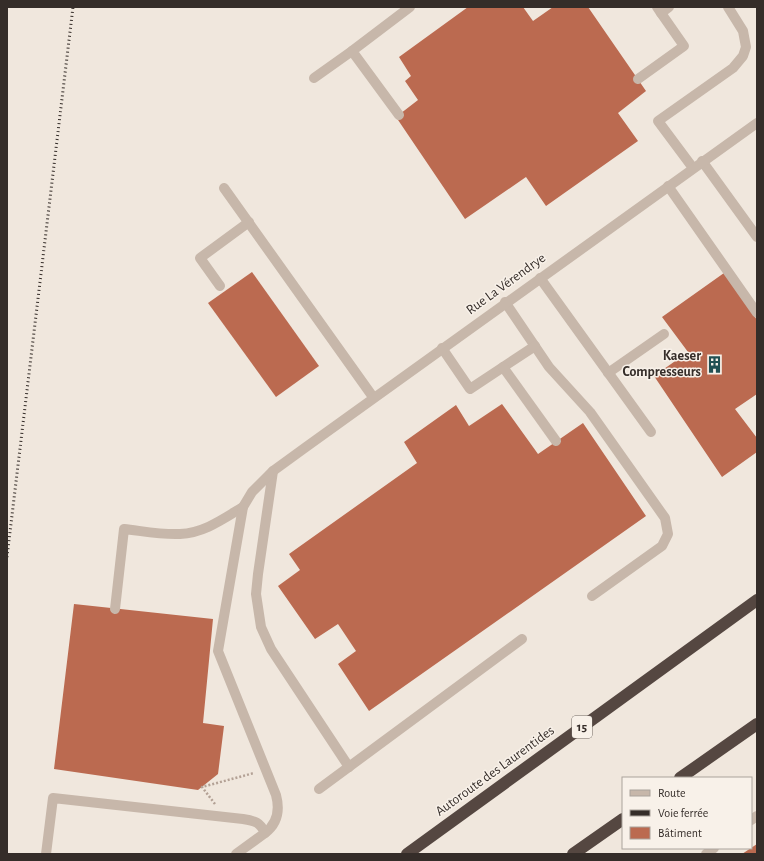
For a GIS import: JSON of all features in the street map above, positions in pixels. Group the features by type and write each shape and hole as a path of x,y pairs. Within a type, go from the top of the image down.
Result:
{"highway":[{"name":"Autoroute des Laurentides","path":"406,854 757,600"},
{"path":"681,777 757,724"},
{"path":"573,854 622,820"}],"street":[{"path":"314,78 410,7"},
{"path":"693,168 658,121 733,68 743,56 746,47 743,31 728,7"},
{"path":"638,79 684,46 662,9"},
{"path":"352,51 399,115"},
{"name":"Rue La Vérendrye","path":"243,507 252,492 273,471 505,302 757,123"},
{"path":"702,161 757,237"},
{"path":"668,186 757,313"},
{"path":"224,188 373,397"},
{"path":"220,286 200,258 249,222"},
{"path":"540,278 651,432"},
{"path":"505,302 549,367 590,412 665,518 668,534 662,546 592,596"},
{"path":"608,373 664,334"},
{"path":"442,348 470,390 535,346"},
{"path":"503,367 556,441"},
{"path":"273,471 258,574 256,599 261,627 271,649 349,767"},
{"path":"115,608 124,529 179,534 189,533 215,525 243,507"},
{"path":"236,854 271,829 278,814 276,795 218,650 243,507"},
{"path":"319,789 522,639"},
{"path":"46,854 54,798 256,821 261,824 265,833"}],"path":[{"path":"219,809 202,787 240,778"}],"building":[{"path":"468,7 523,7 533,21 553,7 588,7 646,91 618,113 638,141 546,206 526,177 465,219 396,117 418,100 405,81 411,76 399,57"},
{"path":"252,272 319,366 276,397 208,303"},
{"name":"Kaeser Compresseurs","path":"724,273 757,320 757,394 735,409 757,438 757,452 722,477 654,376 688,352 662,317"},
{"path":"502,404 538,454 583,423 646,516 369,711 338,664 356,651 338,624 315,639 278,586 300,570 289,554 417,463 404,442 456,405 469,426"},
{"path":"74,604 213,619 203,723 224,726 218,774 198,790 54,769"},
{"path":"757,844 757,854 742,854 752,849"}],"railway":[{"path":"7,557 73,7"}],"place":[{"name":"Kaeser Compresseurs","path":"714,364"}]}
